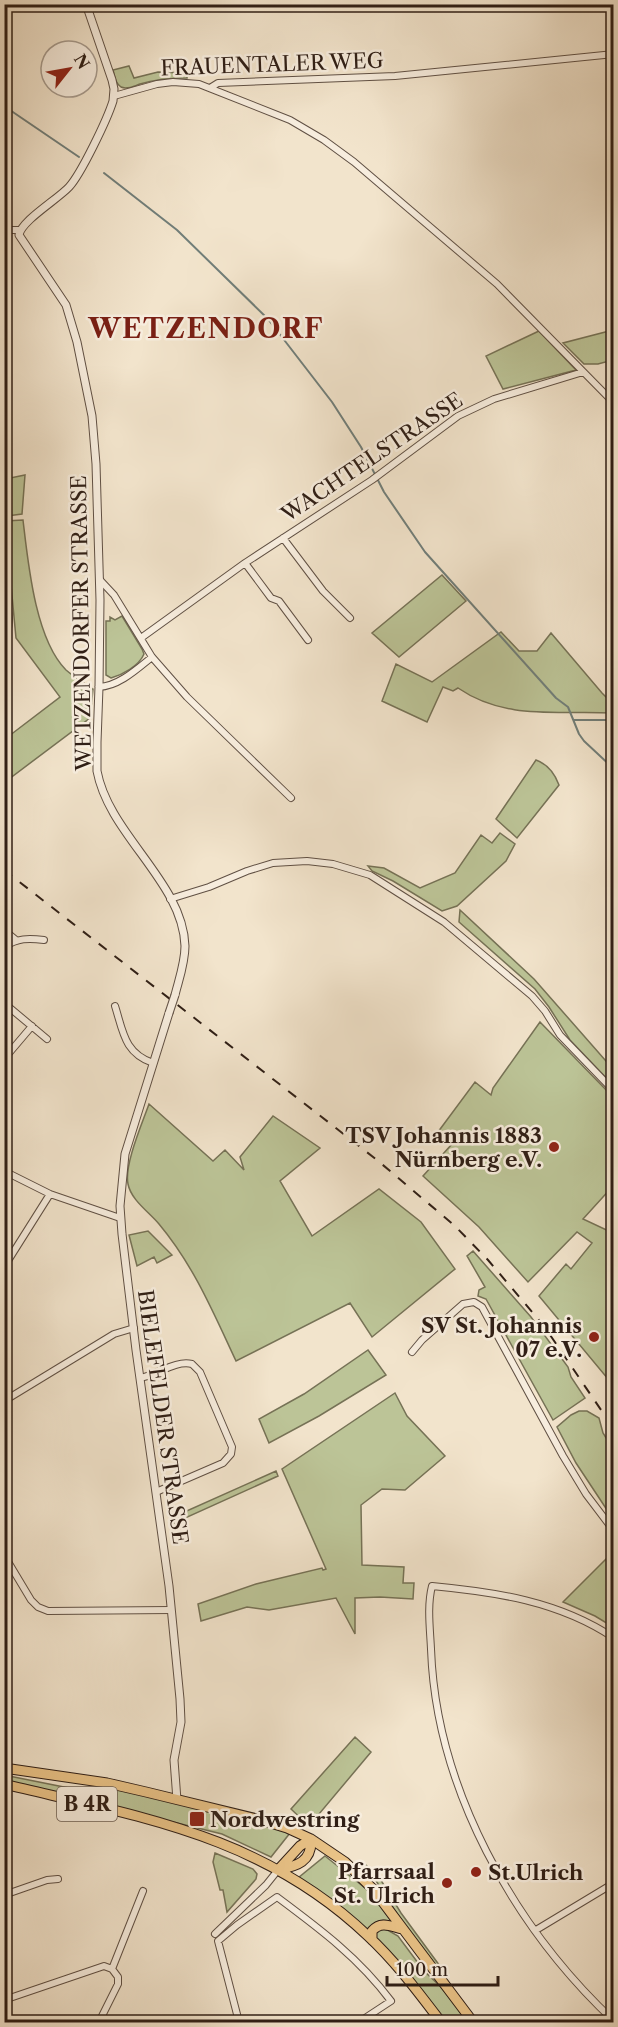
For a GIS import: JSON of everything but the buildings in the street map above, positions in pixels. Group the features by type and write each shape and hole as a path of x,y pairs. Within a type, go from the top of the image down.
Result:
{"main road":[{"name":"B 4R","path":"4,1768 107,1783 261,1820 311,1839 334,1854 360,1876 376,1894 473,2022"},
{"name":"B 4R","path":"4,1784 184,1829 238,1849 278,1870 339,1911 372,1940 403,1973 441,2022"},
{"path":"278,1870 292,1867 305,1859 310,1852 311,1839"},
{"path":"372,1940 372,1931 380,1925 386,1924 402,1929"}],"street":[{"path":"4,230 19,230 67,189 75,180 108,115 114,96 112,80 86,4"},
{"name":"FRAUENTALER WEG","path":"114,96 173,82 200,84 210,88 218,83 395,76 614,54"},
{"path":"210,88 290,120 324,140 354,162 497,284 614,403"},
{"name":"WETZENDORFER STRASSE","path":"19,230 20,239 66,305 82,363 94,435 100,580 96,762 102,791 170,899 181,925 185,948 175,995 160,1042"},
{"name":"WACHTELSTRASSE","path":"141,638 245,563 372,480 434,432 479,405 583,372"},
{"name":"WACHTELSTRASSE","path":"283,538 323,591 350,618"},
{"path":"245,563 271,598 279,602 308,640"},
{"path":"100,580 114,595 152,657 187,697 291,798"},
{"path":"4,583 10,624 9,633 4,642"},
{"path":"99,687 106,687 117,682 152,657"},
{"path":"170,899 273,863 333,864 370,875 444,922 532,996 545,1011 560,1035 614,1091"},
{"path":"4,930 16,940"},
{"path":"4,947 16,940 27,938 44,940"},
{"path":"4,1003 46,1039"},
{"path":"115,1006 124,1038 132,1050 141,1059 153,1063"},
{"path":"4,1059 32,1026"},
{"name":"BIELEFELDER STRASSE","path":"160,1042 125,1154 120,1218 171,1611 181,1715 174,1760 177,1800"},
{"path":"4,1171 50,1194 120,1218"},
{"path":"4,1267 50,1194"},
{"path":"412,1352 422,1340 463,1304 474,1302 482,1307 566,1461 586,1494 614,1531"},
{"path":"4,1401 114,1334 134,1328"},
{"path":"140,1378 152,1376 179,1364 192,1364 200,1372 232,1447 231,1454 223,1462 156,1492"},
{"path":"4,1555 31,1600 48,1611 171,1611"},
{"path":"614,1638 577,1617 538,1603 478,1590 432,1586 429,1598 435,1697 454,1774 484,1846 516,1902 536,1930 577,1983 614,2021"},
{"path":"217,1937 278,1870"},
{"path":"4,1895 47,1880 58,1879"},
{"path":"536,1930 614,1883"},
{"path":"112,1969 142,1891"},
{"path":"217,1937 277,1897 330,1936 377,1983 391,2001 359,2022"},
{"path":"217,1937 239,2022"},
{"path":"4,2000 104,1966 112,1969 118,1977 118,1984 99,2022"}],"green space":[{"path":"129,66 134,78 158,72 187,73 187,78 157,80 123,88 116,82 113,70"},
{"path":"613,330 613,360 598,364 584,364 563,343"},
{"path":"539,331 576,370 503,389 486,356"},
{"path":"25,475 22,514 7,516 5,479"},
{"path":"23,520 35,599 47,639 55,656 66,670 93,689 90,718 5,782 5,739 60,697 16,638 5,521"},
{"path":"442,575 466,601 399,657 372,633"},
{"path":"122,616 144,654 130,669 111,678 106,675 106,621 110,621 110,617 115,620"},
{"path":"501,632 519,651 537,651 551,633 613,704 613,713 514,710 476,698 458,688 453,691 443,687 427,722 382,701 396,664 432,682"},
{"path":"536,760 550,770 559,785 517,838 496,819"},
{"path":"500,833 515,844 506,861 457,906 442,911 372,871 368,866 384,868 420,888 455,873 481,835 492,843"},
{"path":"460,910 534,979 613,1069 613,1085 570,1040 535,989 459,922"},
{"path":"540,1022 613,1097 613,1186 583,1219 613,1233 613,1385 539,1296 566,1264 571,1269 592,1243 577,1232 528,1282 479,1227 423,1176 452,1144 438,1132 475,1082 491,1095 493,1088"},
{"path":"149,1104 213,1161 225,1150 244,1170 240,1157 273,1116 320,1148 280,1181 312,1236 379,1189 421,1222 455,1269 372,1337 350,1303 236,1361 183,1256 159,1224 136,1201 130,1190 127,1176 129,1166 134,1144"},
{"path":"148,1231 172,1255 157,1263 154,1257 137,1266 129,1235"},
{"path":"473,1251 531,1317 568,1367 571,1377 585,1398 553,1420 486,1299 478,1296 479,1290 485,1287 467,1256"},
{"path":"368,1350 386,1375 269,1443 259,1419 304,1394"},
{"path":"395,1393 407,1416 445,1456 405,1490 382,1489 361,1505 362,1565 404,1567 403,1583 414,1583 413,1599 355,1598 355,1634 336,1598 269,1610 247,1607 201,1621 198,1604 256,1584 322,1568 326,1569 282,1469"},
{"path":"579,1411 587,1411 599,1418 603,1433 613,1449 613,1519 576,1463 557,1427"},
{"path":"276,1471 278,1476 172,1524 171,1518"},
{"path":"613,1552 613,1627 563,1602"},
{"path":"355,1737 371,1752 309,1826 291,1809"},
{"path":"4,1775 104,1795 105,1787 152,1796 290,1833 271,1857 222,1834 5,1781"},
{"path":"215,1853 253,1869 257,1874 256,1879 227,1912 223,1890 220,1890 213,1862"},
{"path":"325,1856 370,1892 394,1925 383,1920 373,1924 367,1930 298,1878"},
{"path":"366,1865 379,1877 401,1913 445,1973 440,1972 401,1920"},
{"path":"384,1928 398,1936 424,1971 440,1986 469,2022 446,2022 376,1939 375,1934"}],"waterway":[{"path":"4,106 79,157"},
{"path":"104,173 177,230 268,319 332,402 361,447 384,492 425,552 556,698 568,707 584,741 614,769"},
{"path":"574,720 614,720"}],"railway":[{"path":"4,870 377,1160 455,1226 488,1260 544,1326 614,1429"}],"place":[{"name":"TSV Johannis 1883 Nürnberg e.V.","path":"554,1147"},
{"name":"SV St. Johannis 07 e.V.","path":"594,1337"},
{"name":"Nordwestring","path":"197,1819"},
{"name":"St.Ulrich","path":"476,1872"},
{"name":"Pfarrsaal St. Ulrich","path":"447,1883"}],"district":[{"name":"WETZENDORF","path":"206,328"}]}
